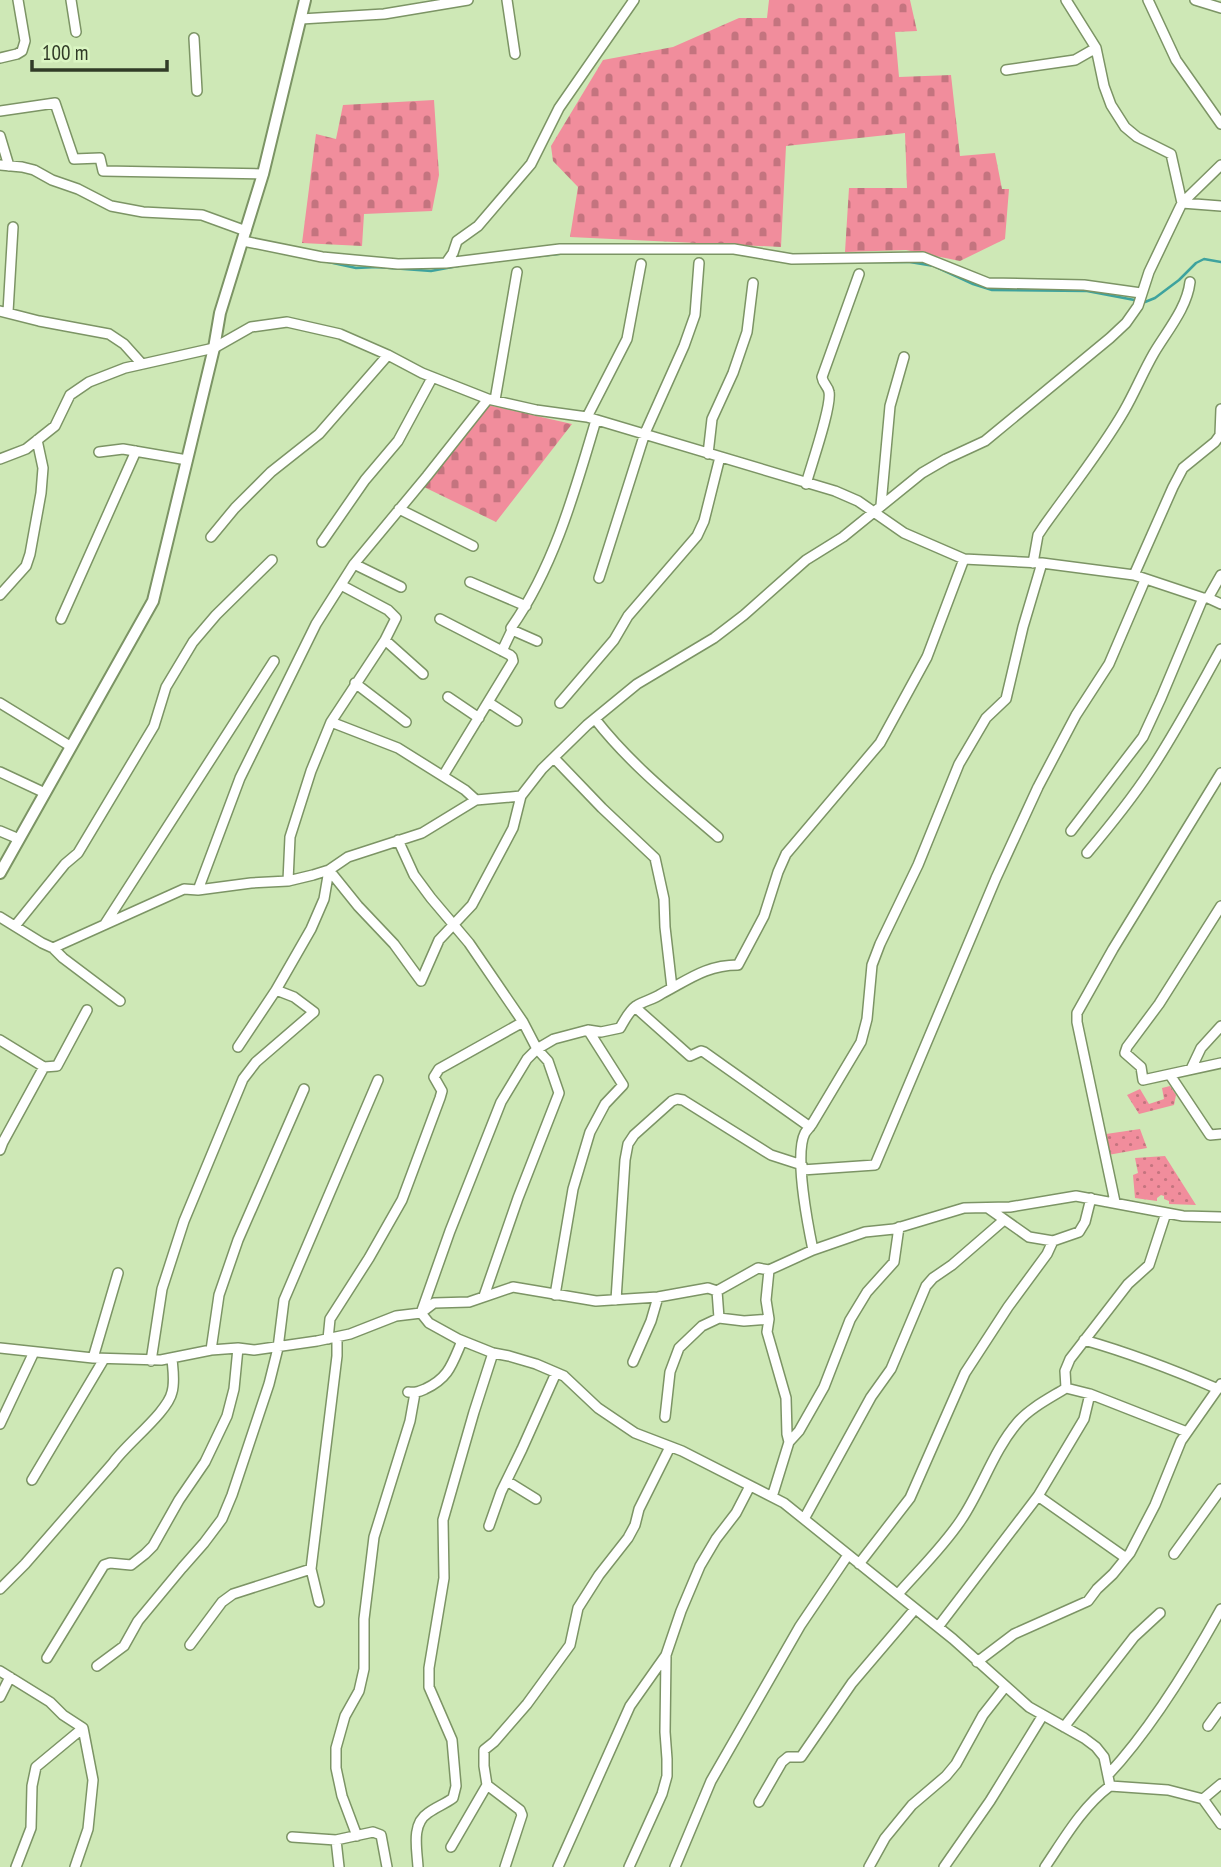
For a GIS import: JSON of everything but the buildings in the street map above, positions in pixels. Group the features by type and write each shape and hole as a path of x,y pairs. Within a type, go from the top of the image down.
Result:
{"street":[{"path":"0,58 22,51 25,41 18,0"},
{"path":"72,0 76,32"},
{"path":"0,873 153,601 220,313 263,174 306,0"},
{"path":"301,19 384,14 468,0"},
{"path":"507,0 516,54"},
{"path":"446,263 457,241 478,226 531,164 559,108 634,0"},
{"path":"1066,0 1096,48 1104,86 1111,105 1125,127 1137,137 1171,154 1182,203"},
{"path":"1148,0 1176,60 1221,124"},
{"path":"1195,0 1221,8"},
{"path":"194,38 197,91"},
{"path":"1006,70 1075,60 1096,48"},
{"path":"0,111 55,103 74,159 100,158 103,171 263,174"},
{"path":"0,136 5,165 34,170 111,206 143,212 202,215 244,236 322,257 398,264 446,263 560,249 734,249 792,260 923,257 988,284 1084,285 1140,299"},
{"path":"329,870 394,944 421,981 439,940 472,905 513,828 521,796 542,769 637,684 714,638 806,560 843,537 922,473 985,441 1110,338 1126,323 1140,299 1149,272 1182,203 1221,165"},
{"path":"1182,203 1221,206"},
{"path":"13,227 4,311 39,321 109,334 124,344 142,364"},
{"path":"599,578 645,433 695,315 699,263"},
{"path":"502,651 511,628 526,606 555,546 578,481 591,419 627,339 641,264"},
{"path":"198,890 240,778 316,624 354,564 491,399 516,272"},
{"path":"806,484 827,409 829,393 823,385 822,377 859,274"},
{"path":"708,454 712,419 733,373 747,331 753,282"},
{"path":"813,1250 803,1200 803,1139 861,1042 867,1019 872,965 918,865 959,764 986,718 1006,699 1038,563 1038,535 1124,412 1185,303 1191,282"},
{"path":"0,459 26,449 55,426 71,395 89,382 125,368 214,348 251,327 287,322 340,334 432,378 491,399 645,433 835,491 878,508 904,533 964,559 1038,563 1134,575 1221,604"},
{"path":"211,537 271,472 319,434 388,355"},
{"path":"878,508 890,407 904,357"},
{"path":"322,542 365,480 398,440 432,378"},
{"path":"1134,575 1183,468 1220,435 1221,409"},
{"path":"0,595 26,566 30,554 43,468 37,440"},
{"path":"99,452 123,449 187,460"},
{"path":"61,619 136,451"},
{"path":"561,703 614,640 636,605 697,536 705,521 720,457"},
{"path":"398,509 473,546"},
{"path":"421,1312 501,1102 527,1059 554,1039 588,1030 601,1032 620,1028 635,1007 685,979 709,969 738,965 764,916 786,854 880,743 927,657 964,559"},
{"path":"15,926 65,864 78,853 154,726 166,687 193,642 216,615 272,560"},
{"path":"354,564 401,587"},
{"path":"1071,831 1143,737 1206,598 1221,575"},
{"path":"616,1300 628,1144 634,1135 672,1101 683,1100 771,1155 802,1168 875,1165 996,878 1038,787 1076,715 1108,664 1145,580"},
{"path":"470,582 526,606"},
{"path":"288,881 290,837 311,771 331,722 385,640 396,618 388,610 341,585"},
{"path":"440,618 502,651 512,657 513,661 443,776"},
{"path":"512,630 537,641"},
{"path":"385,640 423,674"},
{"path":"1087,853 1149,773 1221,649"},
{"path":"104,926 274,661"},
{"path":"355,683 406,722"},
{"path":"448,697 479,718"},
{"path":"488,702 517,721"},
{"path":"0,703 70,747"},
{"path":"595,719 631,760 718,837"},
{"path":"331,722 398,748 465,790 476,800"},
{"path":"554,758 655,858 664,899 672,988"},
{"path":"0,772 45,793"},
{"path":"1115,1202 1077,1013 1221,773"},
{"path":"53,948 184,889 288,881 313,875 329,870 348,857 422,833 476,800 521,796"},
{"path":"0,831 19,839"},
{"path":"398,840 414,875 469,943 523,1022 537,1049 548,1061 559,1093 484,1296"},
{"path":"238,1047 276,990 311,929 324,899 329,870"},
{"path":"1221,906 1125,1053 1140,1067 1143,1080 1221,1063"},
{"path":"0,917 53,948 120,1001"},
{"path":"151,1361 162,1289 184,1221 243,1079 256,1062 314,1012 294,996 276,990"},
{"path":"635,1007 690,1056 704,1052 810,1127"},
{"path":"0,1040 44,1067 57,1066 87,1010"},
{"path":"319,1602 311,1569 337,1356 330,1320 402,1200 442,1091 434,1077 439,1069 523,1022"},
{"path":"1191,1069 1201,1048 1221,1026"},
{"path":"555,1295 573,1189 590,1132 605,1104 623,1085 588,1030"},
{"path":"0,1150 44,1067"},
{"path":"1170,1075 1210,1135 1221,1134"},
{"path":"97,1667 124,1646 138,1621 222,1519 269,1384 278,1348 284,1300 378,1080"},
{"path":"211,1350 219,1295 238,1240 304,1089"},
{"path":"0,1348 151,1361 211,1350 278,1348 332,1338 396,1317 421,1312 434,1303 469,1302 513,1287 596,1301 657,1297 708,1288 717,1291 758,1268 769,1270 813,1250 865,1232 900,1227 964,1208 1010,1207 1076,1196 1183,1216 1221,1217"},
{"path":"988,1208 1029,1237 1053,1241 1079,1232 1085,1222 1091,1198"},
{"path":"1066,1388 1065,1371 1070,1359 1128,1284 1149,1265 1166,1213"},
{"path":"804,1519 871,1397 891,1369 926,1286 1004,1220"},
{"path":"772,1497 789,1442 799,1431 824,1387 850,1320 867,1292 894,1262 900,1227"},
{"path":"859,1564 910,1498 965,1373 1008,1307 1048,1254 1053,1241"},
{"path":"769,1270 767,1332 786,1398 789,1442"},
{"path":"93,1358 118,1272"},
{"path":"717,1291 719,1318"},
{"path":"633,1362 651,1321 657,1297"},
{"path":"421,1312 429,1323 462,1340 565,1376 598,1408 635,1433 670,1447 784,1503 898,1594 1028,1707 1096,1747 1104,1757 1110,1786"},
{"path":"665,1417 670,1372 679,1348 702,1326 719,1318 744,1321 769,1319"},
{"path":"357,1836 342,1796 336,1768 336,1748 345,1716 359,1692 364,1669 364,1619 374,1537 410,1421 412,1393 442,1380 462,1340"},
{"path":"977,1662 1014,1634 1088,1601 1126,1558 1155,1505 1181,1441 1219,1387 1117,1349 1084,1340"},
{"path":"47,1658 104,1565 131,1564 153,1546 179,1500 205,1462 227,1416 234,1388 238,1348"},
{"path":"0,1424 34,1352"},
{"path":"418,1867 418,1822 427,1813 453,1798 456,1786 452,1740 429,1688 429,1668 444,1578 443,1520 493,1353"},
{"path":"32,1480 104,1359"},
{"path":"0,1589 25,1564 121,1451 166,1405 172,1393 172,1359"},
{"path":"489,1526 501,1492 556,1373"},
{"path":"898,1594 962,1519 1018,1421 1036,1406 1066,1388 1090,1394 1187,1432"},
{"path":"938,1628 1038,1496 1084,1419 1090,1394"},
{"path":"451,1847 487,1785 484,1750 527,1704 570,1646 578,1608 628,1538 639,1509 670,1447"},
{"path":"507,1481 536,1499"},
{"path":"558,1867 630,1706 666,1655 700,1566 736,1513 750,1486"},
{"path":"1174,1554 1221,1489"},
{"path":"1038,1496 1126,1558"},
{"path":"675,1867 711,1781 800,1626 848,1555"},
{"path":"190,1645 222,1602 233,1594 311,1569"},
{"path":"759,1802 782,1762 788,1757 801,1757 852,1683 915,1609"},
{"path":"1108,1775 1126,1755 1192,1662 1221,1609"},
{"path":"1064,1727 1134,1637 1160,1613"},
{"path":"629,1867 662,1794 667,1776 666,1655"},
{"path":"0,1671 50,1702 63,1715 83,1728 93,1780 88,1829 75,1867"},
{"path":"0,1697 10,1677"},
{"path":"869,1867 885,1838 912,1804 946,1776 956,1763 983,1715 1005,1687"},
{"path":"1208,1726 1221,1708"},
{"path":"944,1867 990,1801 1043,1715"},
{"path":"16,1867 31,1829 32,1786 36,1767 83,1728"},
{"path":"1203,1799 1221,1784"},
{"path":"487,1785 520,1810 522,1815 505,1867"},
{"path":"1045,1867 1075,1823 1097,1796 1110,1786 1168,1790 1203,1799 1221,1824"},
{"path":"292,1837 336,1840 373,1832 381,1835 387,1867"},
{"path":"336,1840 339,1867"}],"green space":[{"path":"769,0 910,0 917,31 895,32 899,77 951,75 960,156 995,153 1002,189 1009,189 1005,239 960,261 906,250 845,252 849,188 907,188 905,133 786,146 781,247 570,237 578,187 553,161 551,146 603,60 673,47 739,18 767,18"},
{"path":"434,100 439,175 432,211 364,214 362,246 302,243 316,134 336,139 343,105"},
{"path":"488,405 572,424 496,522 424,487"},
{"path":"1170,1086 1176,1095 1174,1105 1139,1114 1127,1095 1140,1089 1149,1104 1164,1099 1162,1088"},
{"path":"1140,1129 1147,1148 1108,1155 1106,1134"},
{"path":"1165,1156 1196,1205 1169,1204 1161,1195 1157,1201 1135,1198 1133,1175 1138,1173 1135,1158"}],"waterway":[{"path":"539,256 567,253"},
{"path":"843,262 910,262 934,266 992,290 1087,291 1145,302 1179,280 1196,263 1204,259 1221,262"},
{"path":"324,261 356,268 431,271 463,265"}]}
